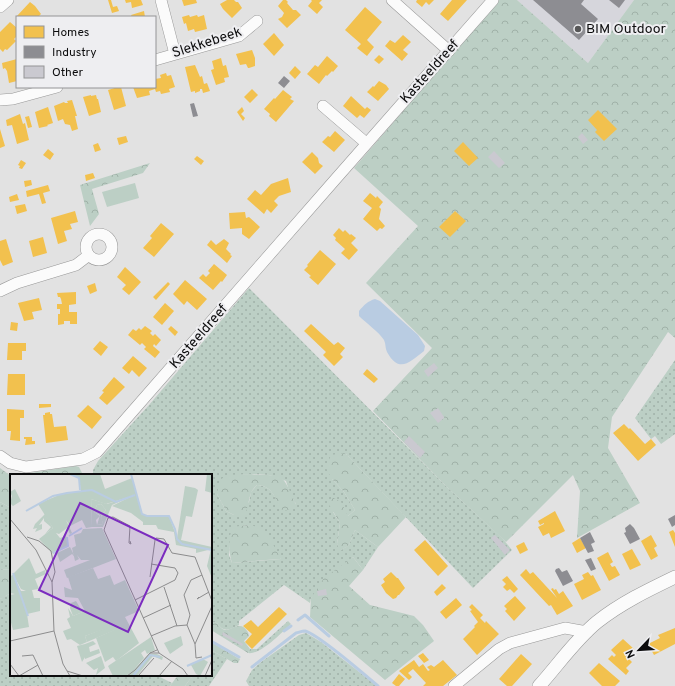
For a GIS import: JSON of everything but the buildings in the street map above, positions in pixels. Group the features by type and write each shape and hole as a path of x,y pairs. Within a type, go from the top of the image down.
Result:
{"street":[{"path":"0,7 8,0"},
{"path":"161,0 175,54"},
{"path":"392,0 449,51"},
{"name":"Kasteeldreef","path":"0,456 10,463 26,467 83,459 98,452 366,143 493,0"},
{"name":"Slekkebeek","path":"156,60 239,36 257,21"},
{"path":"0,100 13,99 53,88"},
{"path":"323,106 366,143"},
{"path":"0,291 17,283 76,265 89,255"},
{"path":"539,686 597,622 634,598 675,577"},
{"path":"454,686 510,643 565,628 587,632"}],"shaded area":[{"path":"517,0 634,0 588,63"}],"green space":[{"path":"499,0 517,0 588,63 634,0 675,0 675,338 668,332 612,417 608,448 640,503 577,538 580,491 573,475 506,542 447,487 373,411 432,348 366,283 418,226 354,168"},
{"path":"150,163 143,173 92,189 99,214 90,226 80,185"},
{"path":"135,183 139,198 107,207 102,192"},
{"path":"249,288 447,487 502,538 512,550 473,588 345,453 332,479 344,492 355,510 348,516 333,512 340,523 337,544 341,550 349,545 355,530 378,547 363,570 353,557 311,598 310,603 284,585 239,621 239,625 227,630 222,628 217,623 212,622 212,474 93,474 93,470 98,461 149,405","holes":["240,475 270,475 286,481 290,494 296,504 281,509 275,496 270,490 266,487 257,485 251,492 249,502 234,515 226,511 217,494","249,525 281,559 232,563 229,555 231,533 242,526"]},
{"path":"675,360 675,434 661,444 655,436 651,439 635,418"},
{"path":"345,453 406,517 378,547 355,530 349,545 340,551 337,544 340,523 328,503 332,497 341,502 348,516 355,510 344,492 332,479 326,468 331,455"},
{"path":"76,466 79,467 82,474 24,474"},
{"path":"0,468 10,475 10,507 0,502"},
{"path":"227,475 274,475 280,477 286,484 296,504 290,510 280,509 270,490 266,487 257,485 251,492 247,510 244,515 234,515 226,511 217,494 220,480"},
{"path":"0,502 10,507 10,569 0,570"},
{"path":"249,525 259,527 268,535 281,559 232,563 229,545 232,527"},
{"path":"353,557 363,570 349,586 370,605 414,616 423,625 434,641 385,680 310,617 311,598 324,578"},
{"path":"10,569 10,594 0,599 0,570"},
{"path":"10,594 10,676 158,676 172,683 170,686 0,686 0,599"},
{"path":"288,621 291,624 271,643 259,651 248,653 250,649 257,649"},
{"path":"212,622 217,623 225,630 239,626 244,628 249,634 244,641 250,649 248,653 212,631"},
{"path":"306,633 321,642 377,686 249,686 246,681 252,670 299,635"},
{"path":"212,643 240,659 238,663 234,663 212,651"},
{"path":"212,651 227,659 209,686 185,686 192,676 212,676"},
{"path":"177,676 192,676 185,686 170,686"}],"water":[{"path":"375,299 380,301 418,335 425,346 424,351 405,364 396,363 391,359 382,337 359,316 359,311 368,302"}],"waterway":[{"path":"298,620 305,615 329,636"},
{"path":"284,631 291,626"},
{"path":"252,667 296,633 305,631 320,639 378,686"},
{"path":"212,642 239,657"}],"place":[{"name":"BIM Outdoor","path":"578,29"}]}
